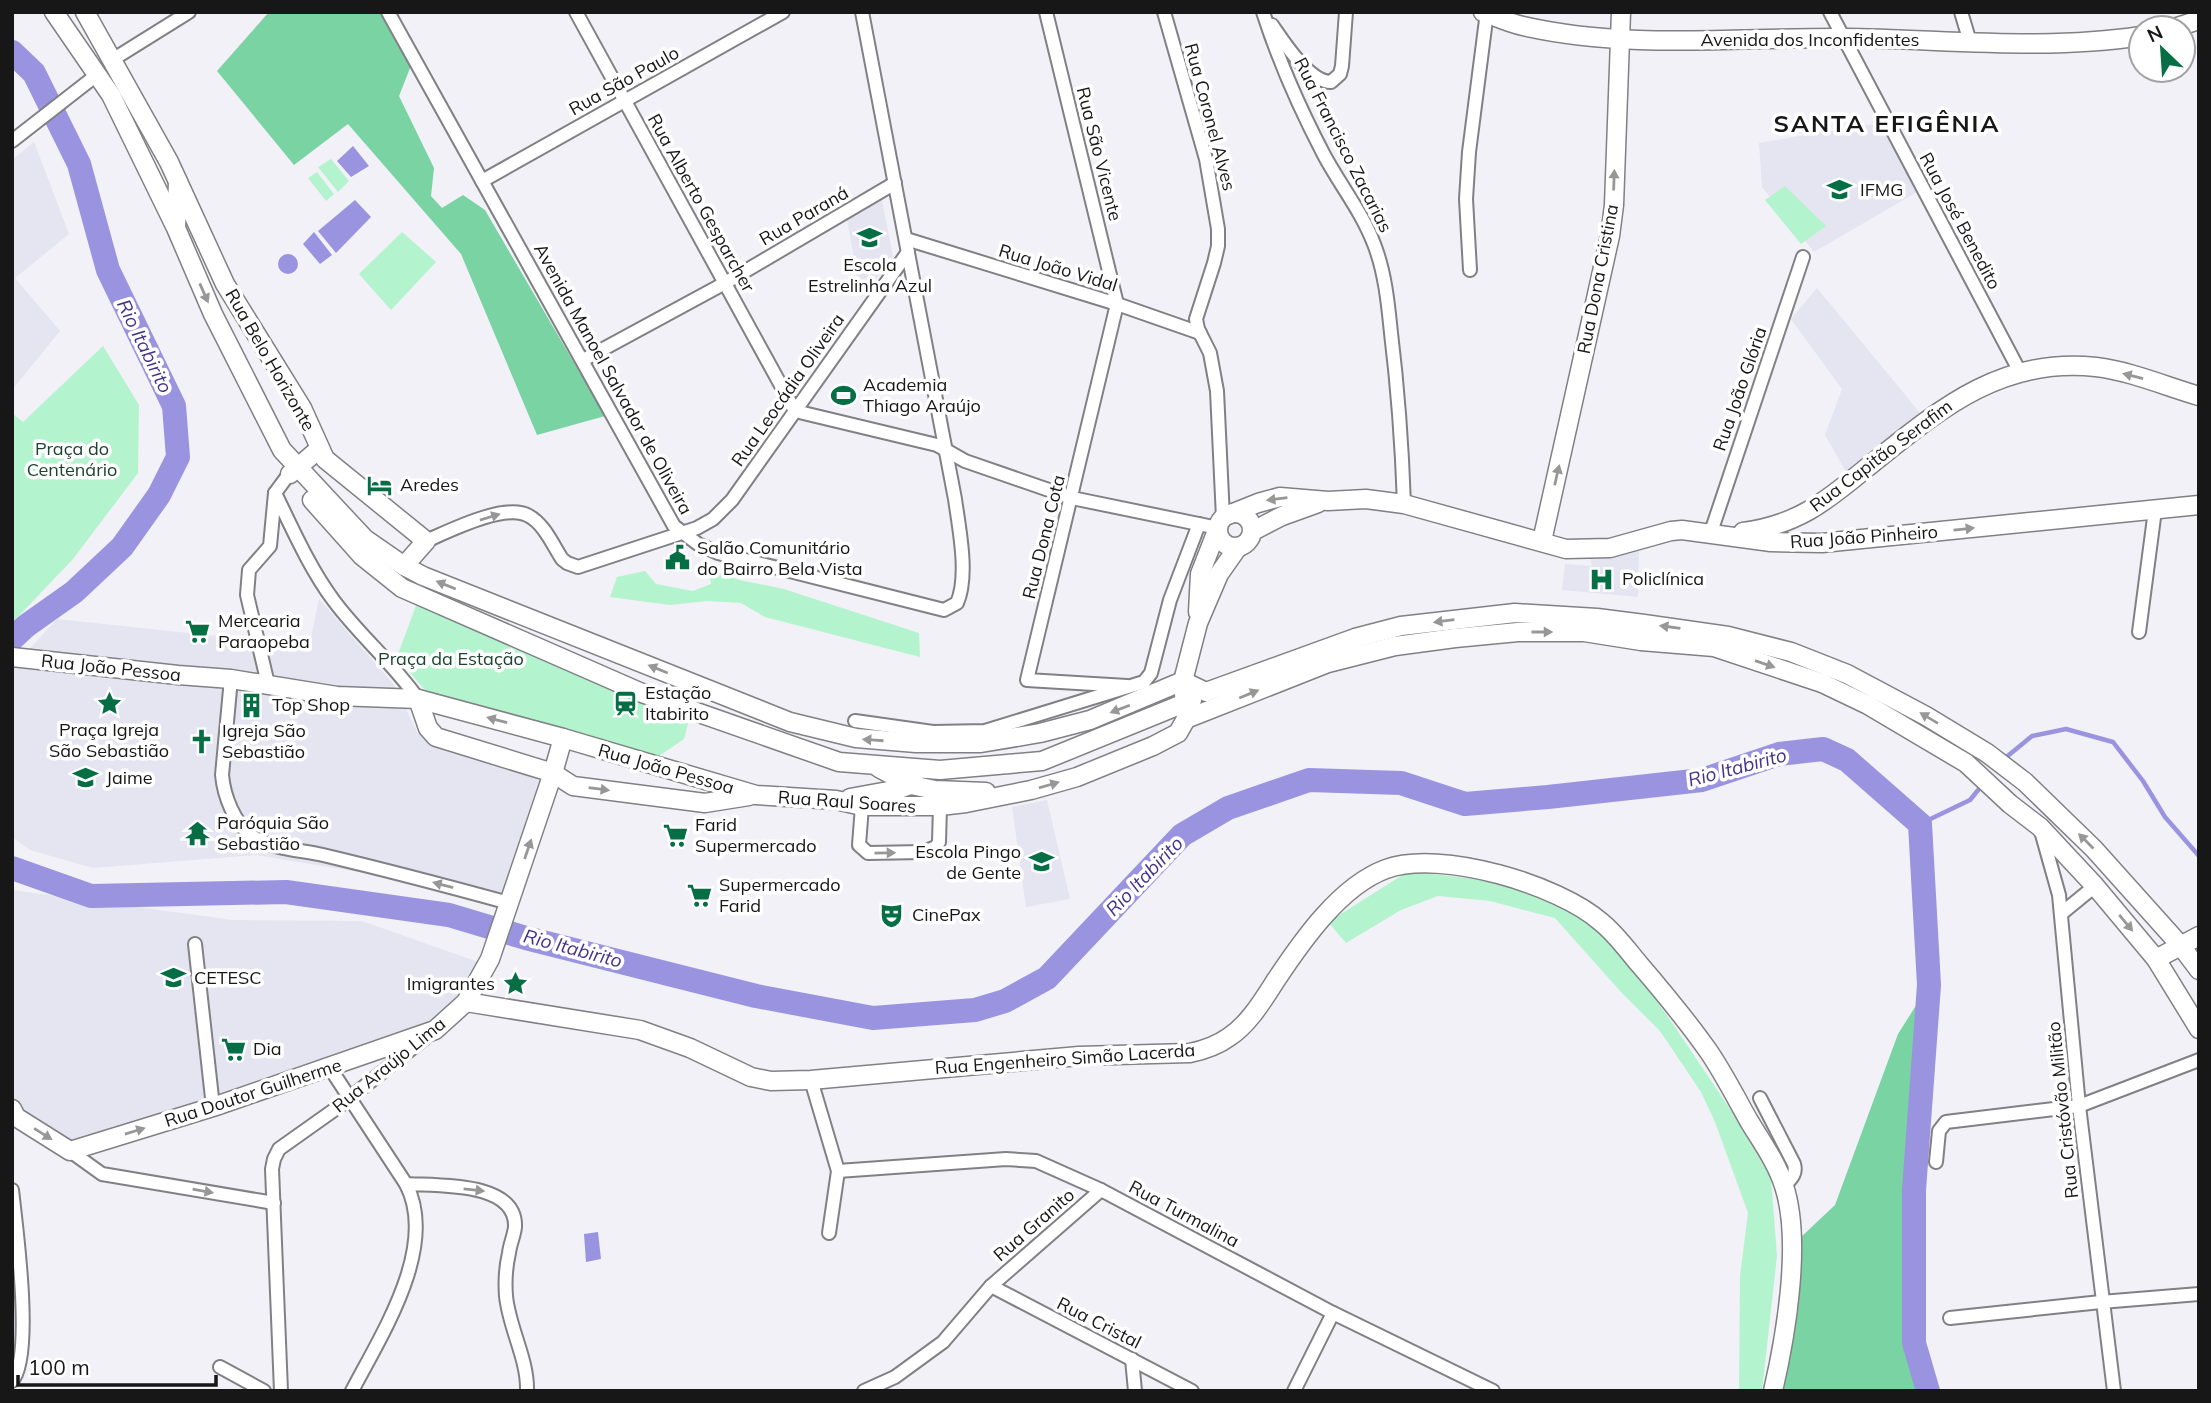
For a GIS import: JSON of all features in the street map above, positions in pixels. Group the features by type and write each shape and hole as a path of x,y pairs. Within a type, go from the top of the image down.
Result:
{"street":[{"path":"54,12 111,95 176,228 225,284"},
{"name":"Rua Belo Horizonte","path":"85,12 152,128 225,284 302,408 325,460 426,541"},
{"path":"112,60 189,12"},
{"name":"Avenida Manoel Salvador de Oliveira","path":"388,12 674,526 718,554 930,608 950,609 959,600 962,558 955,499 862,12"},
{"name":"Rua Alberto Gesparcher","path":"576,12 795,411"},
{"name":"Rua São Paulo","path":"482,181 625,101 767,16 783,12"},
{"name":"Rua São Vicente","path":"1046,12 1117,304"},
{"name":"Rua Coronel Alves","path":"1164,12 1206,159 1219,229 1214,263 1196,324 1210,353 1217,391 1223,520"},
{"path":"1263,13 1292,54 1325,82 1340,75 1346,12"},
{"name":"Rua Dona Cristina","path":"1542,541 1610,236 1614,205 1621,12"},
{"name":"Rua José Benedito","path":"1830,12 2020,372"},
{"path":"1961,12 1970,42"},
{"name":"Rua Francisco Zacarias","path":"1263,13 1290,85 1325,156 1367,228 1378,256 1386,290 1402,427 1404,504"},
{"path":"1470,271 1466,199 1485,13"},
{"name":"Avenida dos Inconfidentes","path":"1485,13 1531,28 1566,35 1619,40 1844,38 2099,43 2127,38"},
{"path":"12,141 98,74"},
{"name":"Rua Belo Horizonte","path":"178,182 176,228 213,314 294,471"},
{"name":"Rua Paraná","path":"583,360 725,283 895,183"},
{"name":"Rua João Vidal","path":"907,246 1117,304 1200,333"},
{"name":"Rua Leocádia Oliveira","path":"683,534 705,524 721,512 795,411 907,246"},
{"name":"Rua João Glória","path":"1718,534 1803,257"},
{"name":"Rua Dona Cota","path":"1117,304 1027,680 1128,686"},
{"name":"Rua Capitão Serafim","path":"1718,534 1770,528 1804,515 1825,502 1935,413 1979,388 2020,372 2052,367 2098,368 2199,396"},
{"path":"795,411 937,445 965,461 1072,498 1199,524 1223,520 1244,508 1280,497 1328,500"},
{"path":"268,684 247,596 249,570 270,546 275,493 294,471 319,449"},
{"path":"294,471 365,539 404,566 790,722 856,738 916,743 981,743 1040,733 1090,720 1183,681"},
{"path":"294,471 362,556 402,588 642,693 839,762 940,770 1042,761 1183,719 1328,663 1395,646 1518,632 1584,632 1641,641 1714,647 1822,683 1868,705 1966,763 2010,804 2040,827 2095,886 2156,959 2199,1029"},
{"path":"275,493 335,603 392,665 418,699"},
{"name":"Rua João Pinheiro","path":"1328,500 1366,499 1404,504 1566,549 1590,550 1627,545 1671,531 1802,544 1855,541 2199,505"},
{"path":"1253,531 1293,511 1328,500"},
{"path":"2139,632 2155,510"},
{"path":"404,566 426,541 495,515 518,512 533,518 562,559 578,567 683,534"},
{"path":"1183,719 1183,681 1198,623 1219,574 1238,547 1248,542 1253,531 1245,516 1234,513 1223,520 1200,574 1198,623"},
{"path":"1802,544 1804,515"},
{"path":"1223,520 1220,538 1228,546 1238,547"},
{"path":"855,721 933,732 985,731 1144,682 1151,673 1170,600 1199,524"},
{"path":"1183,719 1206,692 1355,638 1401,626 1515,613 1597,618 1728,636 1791,652 1847,674 1926,716 1987,753 2025,782 2094,849 2181,946 2199,971"},
{"name":"Rua João Pessoa","path":"12,657 231,678 337,696 418,699 563,738 756,795"},
{"path":"231,678 222,775 223,787 243,828 263,841 416,877 508,908"},
{"path":"1183,681 1206,692"},
{"name":"Rua João Pessoa","path":"418,699 428,728 436,737 554,773 573,786 705,803 756,795"},
{"name":"Rua Raul Soares","path":"756,795 836,800 862,806 940,806 1015,793 1077,777 1153,746 1183,719"},
{"name":"Rua Araújo Lima","path":"281,1391 272,1169 274,1159 279,1150 435,1030 466,1002 490,959 554,773 563,738"},
{"path":"873,765 911,785 935,790 1015,793"},
{"path":"836,800 911,785 940,770"},
{"path":"862,806 859,845 868,853 923,852 936,847 939,842 940,806"},
{"name":"Rua Cristóvão Militão","path":"2040,827 2062,913 2079,1106 2114,1391"},
{"name":"Rua Engenheiro Simão Lacerda","path":"466,1002 640,1030 690,1048 751,1077 771,1081 811,1080 1079,1056 1178,1054 1202,1050 1231,1036 1256,1010 1329,909 1367,879 1386,869 1407,864 1460,867 1506,876 1555,893 1577,904 1602,922 1664,994 1710,1054 1762,1143 1784,1186 1791,1234 1791,1278 1773,1391"},
{"path":"2062,913 2095,886"},
{"path":"2156,959 2199,936"},
{"path":"195,944 213,1107"},
{"name":"Rua Doutor Guilherme","path":"70,1151 213,1107 435,1030"},
{"path":"1936,1162 1939,1131 1946,1122 2079,1106 2199,1060"},
{"path":"330,1068 406,1184 412,1195 417,1225 413,1260 382,1334 352,1391"},
{"path":"811,1080 838,1171 829,1233"},
{"path":"1760,1098 1796,1170 1784,1186"},
{"path":"13,1118 70,1151 102,1174 274,1203"},
{"name":"Rua Turmalina","path":"838,1171 1023,1159 1052,1167 1493,1391"},
{"path":"406,1184 487,1191 505,1201 510,1209 515,1228 508,1255 506,1294 526,1374 527,1391"},
{"path":"12,1190 22,1294 19,1366 12,1381"},
{"name":"Rua Granito","path":"864,1391 895,1377 943,1342 991,1286 1101,1190"},
{"name":"Rua Cristal","path":"991,1286 1192,1391"},
{"path":"1950,1318 2199,1294"},
{"path":"1294,1391 1333,1312"},
{"path":"1132,1359 1135,1391"},
{"path":"220,1367 264,1391"}],"shaded area":[{"name":"IFMG","path":"1879,123 1917,192 1814,252 1762,187 1759,143"},
{"path":"34,142 69,234 15,278 60,331 12,390 12,160"},
{"path":"353,146 369,166 351,177 337,161"},
{"path":"355,200 371,217 336,253 318,231"},
{"name":"Escola Estrelinha Azul","path":"882,200 893,257 861,298 847,219"},
{"path":"314,232 332,255 320,264 303,244"},
{"path":"288,254 295,257 298,264 295,271 288,274 281,271 278,264 281,257"},
{"path":"1817,288 1925,419 1849,477 1825,435 1842,389 1791,319"},
{"name":"Policlínica","path":"1639,547 1638,597 1562,590 1565,564 1592,566 1590,558"},
{"path":"319,599 395,686 418,734 541,781 503,896 256,855 93,868 30,850 12,837 12,668 57,619 226,637 310,642"},
{"name":"Escola Pingo de Gente","path":"1047,800 1070,899 1026,907 1012,807"},
{"path":"12,890 233,920 362,921 478,962 466,992 427,1027 67,1147 12,1117"},
{"path":"598,1232 601,1259 586,1262 584,1234"}],"green space":[{"path":"269,12 383,12 412,63 399,96 434,168 431,196 442,208 463,195 485,210 605,416 537,435 461,254 348,124 294,165 217,71"},
{"path":"331,159 349,181 338,192 318,167"},
{"path":"317,172 334,194 326,201 308,178"},
{"path":"1785,186 1826,226 1801,244 1765,200"},
{"path":"402,232 436,262 391,310 359,274"},
{"name":"Praça do Centenário","path":"103,346 139,405 138,473 73,559 12,623 12,413 23,422"},
{"path":"708,568 739,580 784,589 919,633 920,657 765,617 741,603 707,601 670,605 610,597 617,577 645,571 656,584 693,591 711,584"},
{"name":"Praça da Estação","path":"418,600 689,720 684,739 659,756 429,695 397,657"},
{"path":"1409,871 1499,882 1574,906 1611,937 1673,1024 1728,1106 1771,1178 1777,1256 1762,1391 1739,1391 1740,1276 1748,1213 1715,1122 1701,1092 1660,1031 1555,918 1490,901 1438,896 1401,910 1346,943 1328,922"},
{"path":"1929,985 1914,1190 1914,1343 1928,1391 1779,1391 1800,1238 1835,1205 1898,1034"}],"waterway":[{"name":"Rio Itabirito","path":"12,52 34,73 79,164 108,270 174,406 178,457 159,495 122,547 74,592 12,639"},
{"path":"2004,759 2032,736 2066,729 2113,742 2143,781 2165,817 2199,856"},
{"name":"Rio Itabirito","path":"12,868 91,896 286,892 449,915 526,938 756,996 873,1018 975,1010 1005,1001 1047,978 1182,835 1228,808 1309,780 1401,783 1465,804 1702,780 1779,754 1823,749 1847,760 1920,824 1929,985 1914,1190 1914,1343 1928,1391"},
{"path":"1920,824 1970,800 1983,784"}],"place":[{"name":"IFMG","path":"1840,190"},
{"name":"Escola Estrelinha Azul","path":"870,238"},
{"name":"Academia Thiago Araújo","path":"843,395"},
{"name":"Aredes","path":"380,485"},
{"name":"Salão Comunitário do Bairro Bela Vista","path":"677,558"},
{"name":"Policlínica","path":"1602,579"},
{"name":"Mercearia Paraopeba","path":"198,631"},
{"name":"Praça Igreja São Sebastião","path":"109,703"},
{"name":"Estação Itabirito","path":"625,703"},
{"name":"Top Shop","path":"252,705"},
{"name":"Igreja São Sebastião","path":"202,741"},
{"name":"Jaime","path":"86,778"},
{"name":"Paróquia São Sebastião","path":"197,833"},
{"name":"Farid Supermercado","path":"675,835"},
{"name":"Escola Pingo de Gente","path":"1041,862"},
{"name":"Supermercado Farid","path":"699,895"},
{"name":"CinePax","path":"892,915"},
{"name":"CETESC","path":"174,978"},
{"name":"Imigrantes","path":"515,984"},
{"name":"Dia","path":"233,1049"}],"district":[{"name":"SANTA EFIGÊNIA","path":"1887,124"}]}
